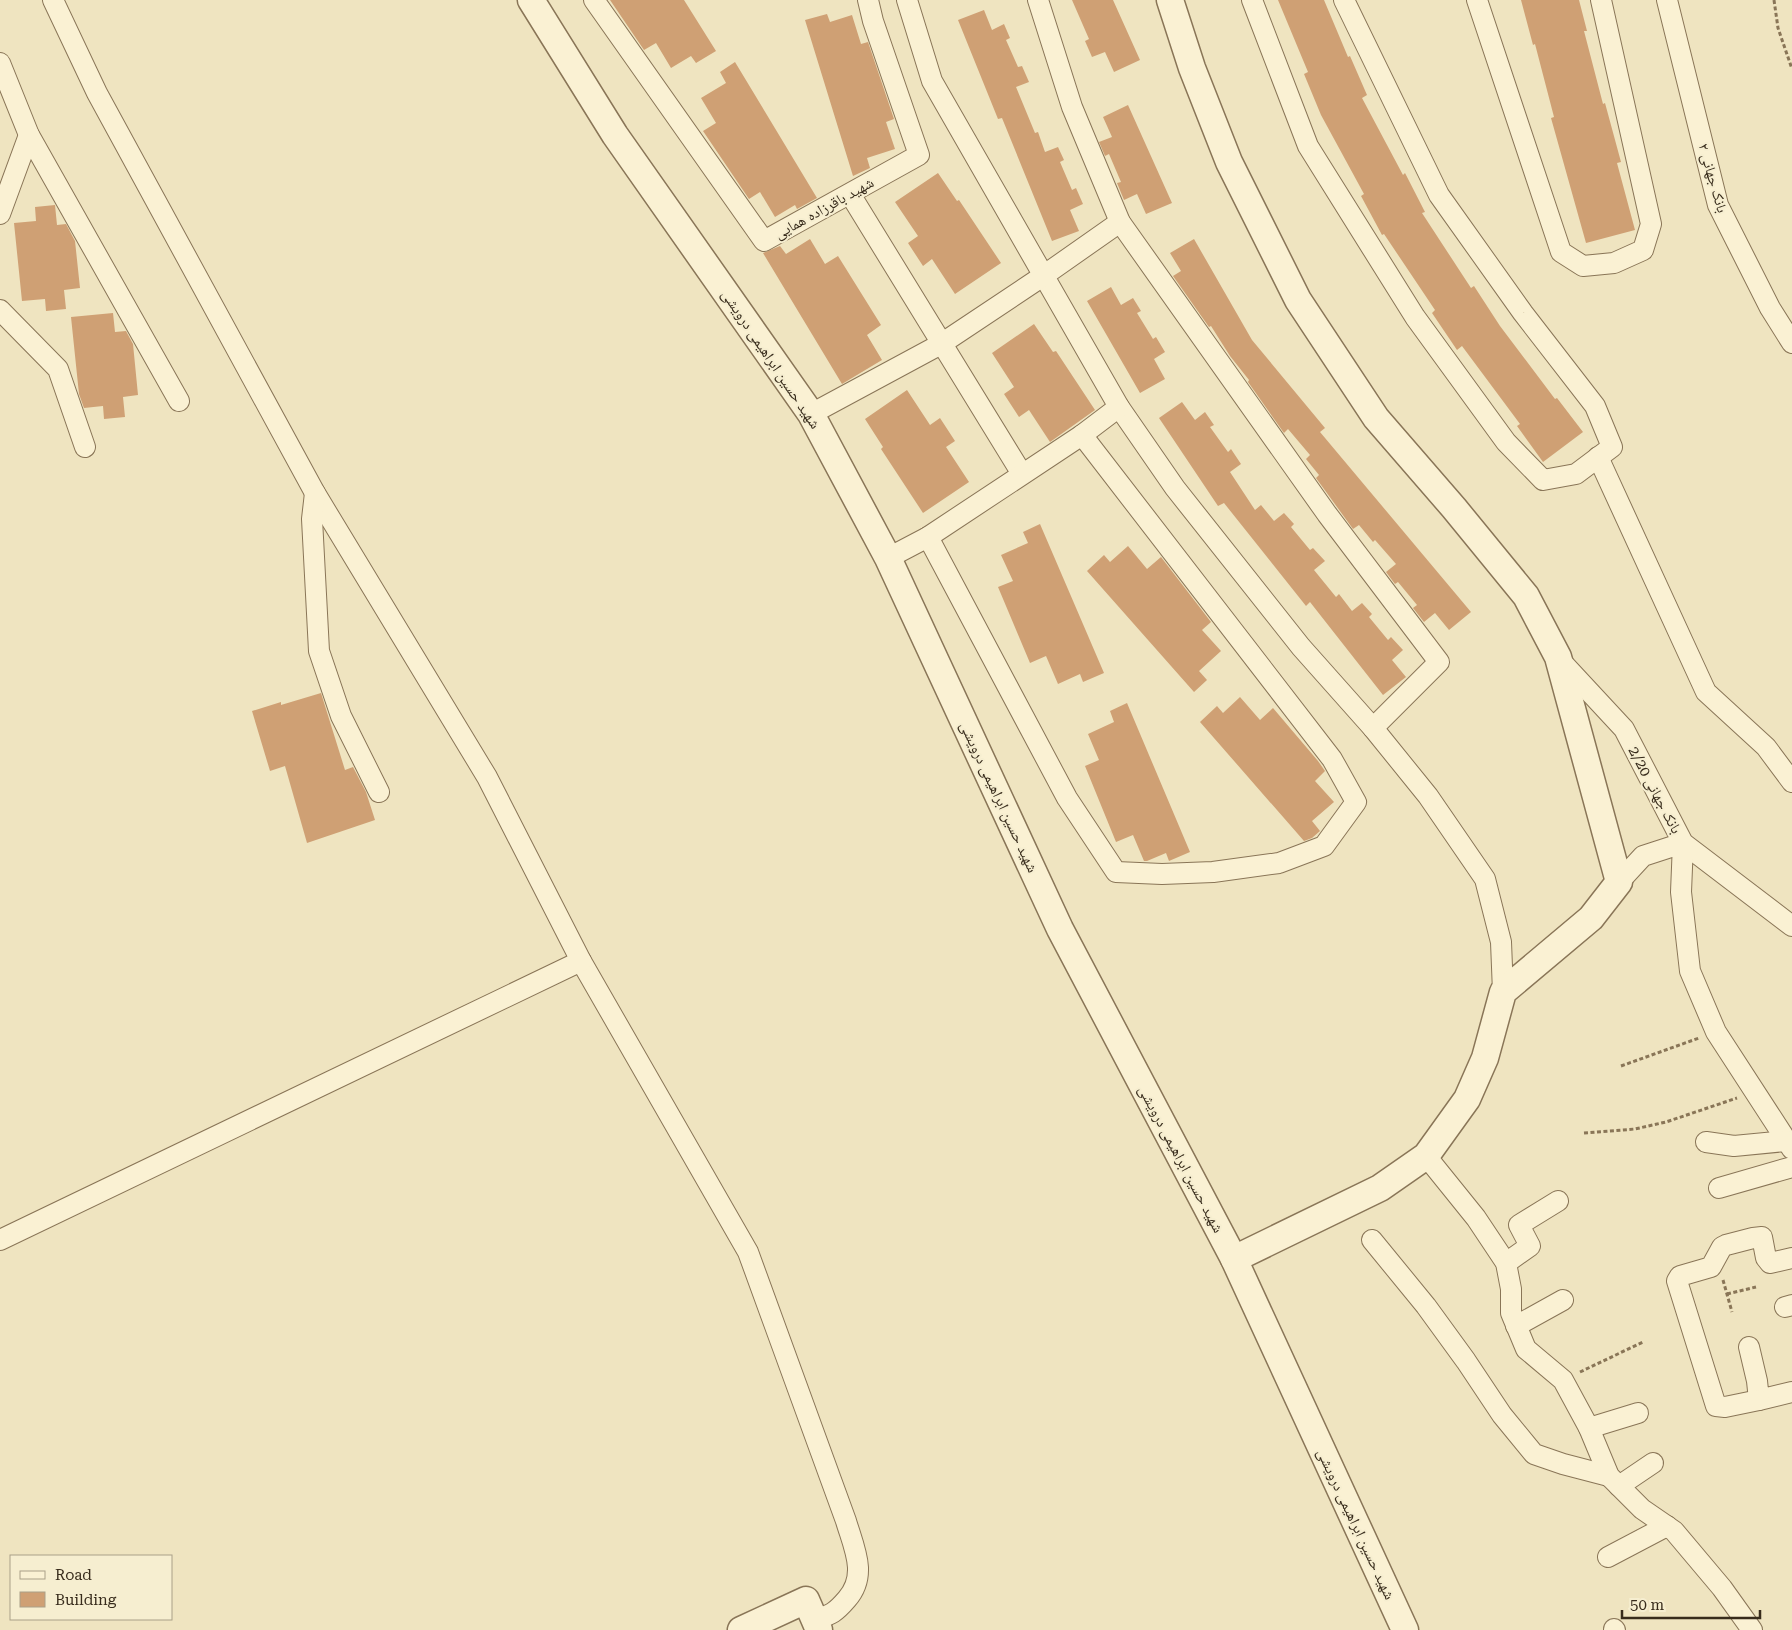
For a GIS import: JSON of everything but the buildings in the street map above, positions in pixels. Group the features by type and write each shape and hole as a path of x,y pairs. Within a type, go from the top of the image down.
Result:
{"street":[{"path":"53,0 97,93 315,493 487,777 581,961 748,1252 846,1521 857,1558 859,1576 852,1594 832,1614 817,1625 806,1600 741,1630"},
{"name":"شهید حسین ابراهیمی درویشی","path":"531,0 615,135 811,414 888,558 1060,929 1234,1259 1405,1630"},
{"name":"شهید باقرزاده همایی","path":"594,0 764,241 919,156 873,21 868,0"},
{"path":"907,0 932,81 1119,407 1181,496 1301,647 1373,728 1428,796 1485,879 1501,942 1503,992 1485,1058 1467,1098 1426,1156 1380,1188 1234,1259"},
{"path":"1038,0 1072,107 1120,222 1327,514 1439,662 1373,728"},
{"path":"1170,0 1192,68 1229,162 1298,300 1376,418 1454,508 1526,596 1558,657 1619,882"},
{"path":"1252,0 1308,146 1415,317 1506,442 1543,480 1576,474 1612,447 1595,406 1523,313 1439,195 1344,0"},
{"path":"1478,0 1561,252 1583,266 1614,263 1643,250 1651,224 1601,0"},
{"name":"بانک جهانی ۲","path":"1667,0 1718,205 1770,308 1792,343"},
{"path":"0,63 29,135 179,401"},
{"path":"0,214 29,135"},
{"path":"850,194 1022,474"},
{"path":"811,414 941,344 1120,222"},
{"path":"0,310 58,369 85,447"},
{"path":"888,558 928,537 1082,435 1119,407"},
{"path":"928,537 1067,798 1116,872 1162,874 1213,872 1279,863 1324,846 1356,802 1332,759 1082,435"},
{"path":"1598,457 1706,692 1766,747 1792,782"},
{"path":"315,493 312,518 320,651 341,716 379,792"},
{"name":"بانک جهانی 2/20","path":"1558,657 1624,729 1683,843 1792,926"},
{"path":"1503,992 1591,918 1619,882 1643,856 1683,843 1681,892 1690,971 1716,1032 1789,1145"},
{"path":"0,1240 581,961"},
{"path":"1706,1142 1734,1146 1789,1145"},
{"path":"1426,1156 1476,1218 1506,1263 1511,1313 1526,1349 1564,1380 1614,1481 1642,1508 1674,1531 1722,1588 1752,1630"},
{"path":"1719,1188 1792,1167"},
{"path":"1506,1263 1530,1246 1519,1225 1558,1201"},
{"path":"1792,1258 1770,1263 1766,1258 1764,1240 1760,1237 1726,1245 1722,1248 1711,1267 1680,1276 1677,1281 1716,1406 1725,1407 1792,1392"},
{"path":"1372,1240 1426,1306 1502,1415 1534,1454 1614,1481 1654,1463"},
{"path":"1516,1326 1564,1300"},
{"path":"1748,1347 1757,1381 1759,1400"},
{"path":"1589,1428 1638,1413"},
{"path":"1608,1557 1667,1526"}],"path":[{"path":"1774,0 1778,28 1792,70"},
{"path":"1621,1066 1716,1032"},
{"path":"1584,1133 1635,1129 1666,1122 1754,1092"},
{"path":"1717,1257 1732,1312"},
{"path":"1727,1294 1756,1287"},
{"path":"1564,1380 1643,1342"}]}
